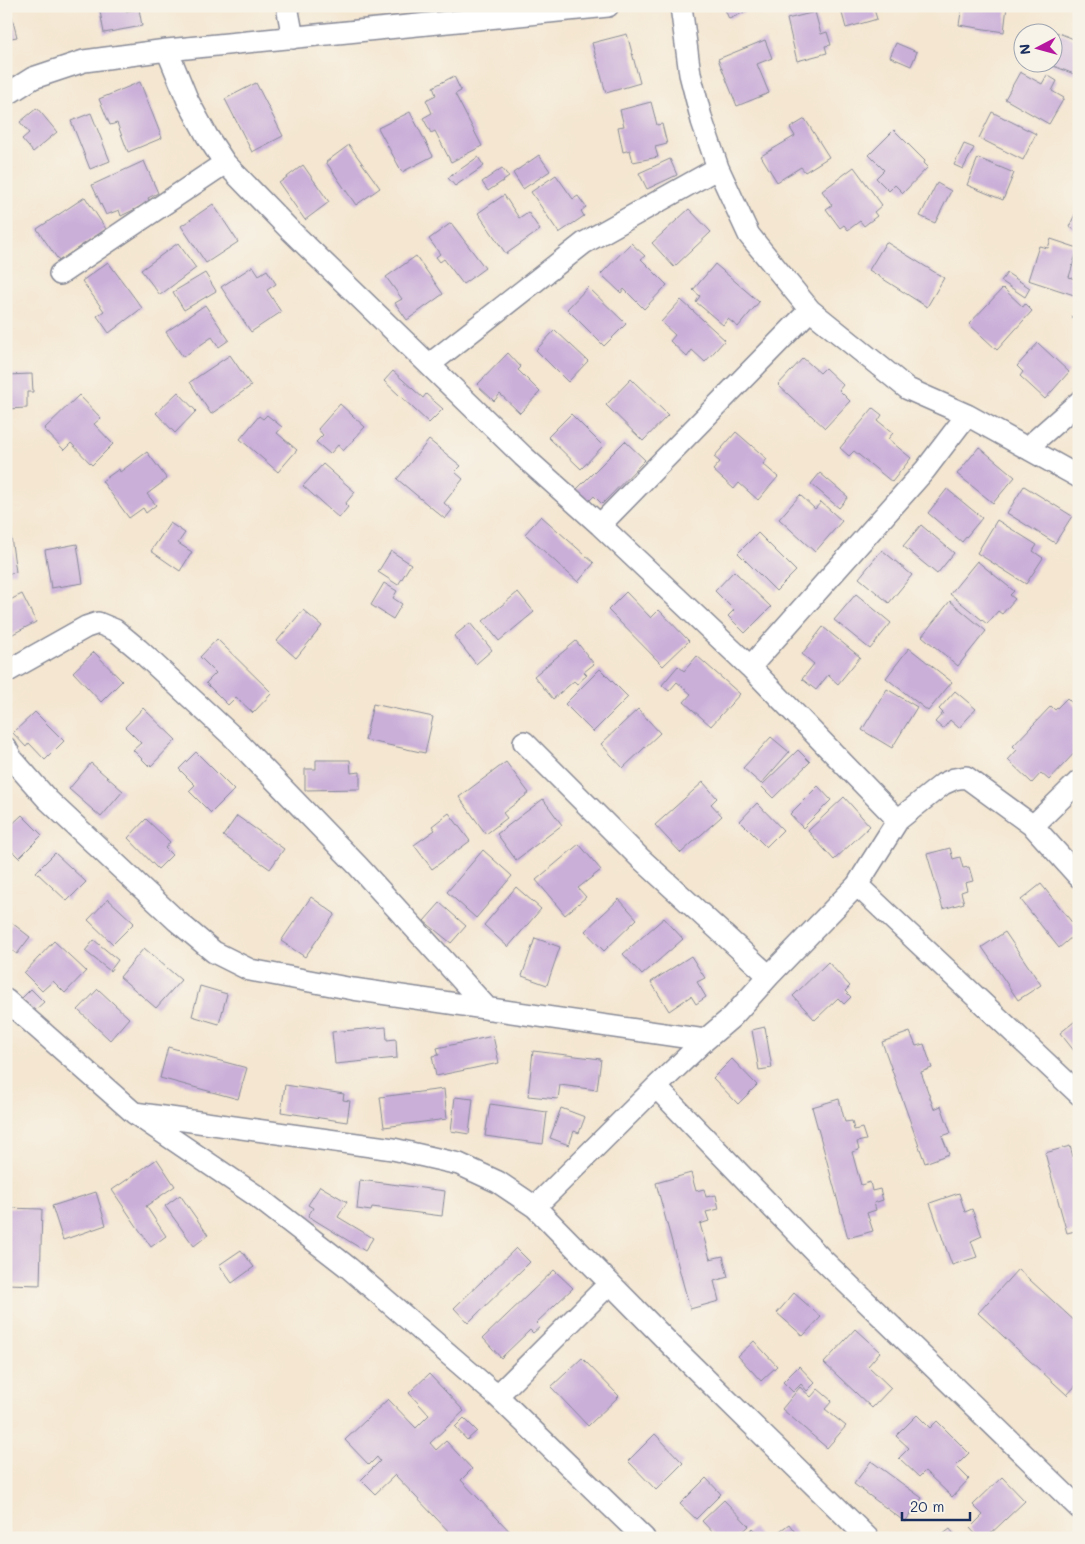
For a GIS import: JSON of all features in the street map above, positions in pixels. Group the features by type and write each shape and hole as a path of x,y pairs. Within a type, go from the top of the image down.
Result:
{"street":[{"path":"286,6 293,38"},
{"path":"6,95 33,78 84,61 168,50 608,6"},
{"path":"681,6 690,74 702,121 718,168 749,235 810,310 908,389 967,415 1079,477"},
{"path":"168,50 188,101 207,136 225,162 289,229 523,456 600,525 750,667 898,820"},
{"path":"60,274 225,162"},
{"path":"430,364 584,243 718,168"},
{"path":"600,525 810,310"},
{"path":"1027,448 1079,402"},
{"path":"750,667 925,470 967,415"},
{"path":"6,672 86,627 98,623 115,630 232,736 358,866 488,1009"},
{"path":"524,742 640,858 769,976"},
{"path":"6,748 12,759 48,800 177,921 214,952 250,970 353,989 705,1040"},
{"path":"535,1207 656,1087 732,1017 857,885 898,820 943,784 954,779 966,777 1033,826 1079,877"},
{"path":"1033,826 1079,781"},
{"path":"857,885 1079,1094"},
{"path":"6,1000 134,1113 255,1195 349,1268 497,1396 644,1538"},
{"path":"656,1087 822,1259 1079,1508"},
{"path":"134,1113 393,1149 459,1164 498,1182 535,1207 672,1346 868,1538"},
{"path":"497,1396 610,1283"}],"building":[{"path":"6,6 9,6 17,37 6,39"},
{"path":"99,6 126,6 126,11 139,9 142,26 104,33"},
{"path":"758,6 729,19 724,7"},
{"path":"840,6 873,6 877,19 846,28"},
{"path":"962,6 1007,6 1004,32 959,25"},
{"path":"815,12 821,34 827,32 831,45 825,46 827,53 797,61 787,19"},
{"path":"627,34 640,83 606,93 592,43"},
{"path":"1062,34 1079,41 1079,76 1062,69"},
{"path":"765,40 772,58 757,64 769,93 737,106 718,59"},
{"path":"896,43 917,52 911,66 890,57"},
{"path":"1020,72 1042,84 1047,75 1057,81 1052,91 1064,98 1049,124 1005,99"},
{"path":"454,76 461,91 455,94 482,146 451,162 435,131 431,133 423,118 432,113 426,100 436,95 433,87"},
{"path":"140,82 162,138 128,152 117,123 110,125 99,99"},
{"path":"256,83 283,136 252,152 225,99"},
{"path":"651,102 657,125 662,124 667,144 655,147 658,157 633,162 630,150 623,152 618,127 624,126 620,110"},
{"path":"37,108 57,132 33,152 22,139 29,133 20,122"},
{"path":"410,112 433,156 402,172 378,128"},
{"path":"992,112 1036,134 1023,160 979,138"},
{"path":"91,113 110,161 90,169 71,121"},
{"path":"805,119 829,157 805,172 801,167 777,182 761,156 795,136 790,128"},
{"path":"894,130 925,161 924,163 928,167 903,193 895,185 889,191 876,178 884,170 869,155"},
{"path":"964,144 974,148 963,169 954,165"},
{"path":"349,145 380,188 356,205 326,162"},
{"path":"539,155 550,171 523,189 513,173"},
{"path":"478,157 484,166 455,186 448,178"},
{"path":"978,158 1014,173 1003,200 967,185"},
{"path":"670,159 677,175 647,189 639,173"},
{"path":"144,161 158,193 148,198 150,202 121,216 119,210 106,215 92,185"},
{"path":"303,165 329,202 305,220 279,183"},
{"path":"854,167 882,205 874,212 877,216 864,226 860,221 848,230 844,225 840,228 826,209 832,205 822,191"},
{"path":"502,168 509,177 488,191 482,182"},
{"path":"556,175 573,199 578,196 586,207 581,211 584,216 559,233 531,192"},
{"path":"937,183 951,191 935,223 920,216"},
{"path":"504,195 519,218 528,212 540,230 506,254 478,213"},
{"path":"85,197 106,229 59,261 37,229"},
{"path":"213,204 238,242 206,263 181,226"},
{"path":"1079,206 1079,232 1069,227"},
{"path":"689,209 711,232 674,267 652,243"},
{"path":"451,223 485,268 463,284 444,259 440,262 436,257 440,254 429,239"},
{"path":"1051,239 1078,248 1069,277 1078,280 1074,295 1028,280 1039,246 1048,248"},
{"path":"886,242 944,278 927,307 869,270"},
{"path":"178,243 196,268 160,295 141,270"},
{"path":"631,243 645,256 641,259 667,285 644,309 624,289 621,293 601,274"},
{"path":"416,256 443,294 407,320 395,303 402,299 386,277"},
{"path":"108,262 142,308 109,333 97,316 104,311 82,281"},
{"path":"715,264 759,302 738,327 728,319 723,325 696,302 700,296 693,290"},
{"path":"253,266 259,275 267,270 276,284 267,290 281,312 251,332 221,287"},
{"path":"205,273 216,291 184,310 173,292"},
{"path":"1007,273 1030,288 1025,297 1001,281"},
{"path":"588,287 626,324 604,346 567,309"},
{"path":"1003,288 1023,307 1025,304 1032,311 997,350 969,324"},
{"path":"681,300 725,340 705,362 692,350 687,357 670,341 675,335 661,322"},
{"path":"205,305 229,340 219,347 212,337 183,357 166,332"},
{"path":"1079,308 1079,322 1072,317"},
{"path":"6,330 9,331 8,352 6,351"},
{"path":"555,330 588,361 568,382 536,350"},
{"path":"1038,343 1069,372 1045,399 1020,376 1023,372 1017,366"},
{"path":"508,353 521,367 518,370 540,392 520,413 500,394 494,401 477,385"},
{"path":"230,355 251,386 211,414 190,382"},
{"path":"803,358 820,373 825,368 843,385 839,390 850,401 825,428 778,385"},
{"path":"393,371 423,398 426,394 443,409 429,423 384,381"},
{"path":"32,374 33,392 27,392 27,408 6,409 6,375"},
{"path":"631,379 668,415 643,441 606,405"},
{"path":"178,392 196,411 175,433 156,413"},
{"path":"79,395 101,418 94,424 113,444 92,465 71,443 64,450 44,429"},
{"path":"340,404 365,427 343,451 338,445 330,454 316,442 323,435 318,429"},
{"path":"873,408 882,415 878,421 893,433 888,439 911,458 892,482 854,451 849,456 840,448"},
{"path":"571,414 603,446 581,469 548,437"},
{"path":"267,415 282,427 277,433 297,450 278,472 240,439 259,416 263,419"},
{"path":"736,432 767,459 763,464 778,477 758,500 739,483 734,489 713,470 720,462 714,457"},
{"path":"429,440 461,466 455,472 463,479 444,503 452,510 445,519 397,479"},
{"path":"625,441 645,460 602,504 594,496 587,503 575,491"},
{"path":"979,447 1015,477 993,503 957,474"},
{"path":"147,452 167,479 147,494 156,505 146,513 143,508 129,518 102,481 119,469 120,472"},
{"path":"323,464 355,492 345,504 348,507 339,518 303,486"},
{"path":"820,473 848,497 839,508 811,484"},
{"path":"1024,486 1072,516 1055,543 1007,513"},
{"path":"947,489 982,518 962,542 928,513"},
{"path":"6,495 11,510 6,511"},
{"path":"800,495 815,509 821,502 842,521 815,552 779,519"},
{"path":"541,516 594,563 578,582 525,534"},
{"path":"997,520 1037,545 1033,551 1043,558 1026,584 977,553"},
{"path":"170,523 185,533 178,543 192,552 180,571 151,551"},
{"path":"921,525 954,553 937,574 903,546"},
{"path":"758,533 796,571 776,591 738,553"},
{"path":"11,537 16,572 6,574 6,538"},
{"path":"77,544 83,583 51,588 45,550"},
{"path":"882,550 912,575 889,603 859,578"},
{"path":"391,551 411,564 398,585 378,572"},
{"path":"977,561 1014,591 1010,595 1015,599 1002,614 998,611 987,624 950,594"},
{"path":"734,571 771,607 745,633 728,616 734,610 715,591"},
{"path":"384,583 397,591 393,598 402,604 393,619 371,605"},
{"path":"518,592 534,612 499,641 483,621"},
{"path":"626,592 651,618 659,610 689,641 663,666 608,610"},
{"path":"22,594 36,622 7,637 6,602"},
{"path":"856,594 891,623 870,649 834,620"},
{"path":"950,601 986,631 958,666 922,636"},
{"path":"303,610 322,626 296,658 277,641"},
{"path":"470,623 492,650 476,664 454,636"},
{"path":"823,627 860,657 838,684 828,675 816,690 802,679 814,664 802,654"},
{"path":"217,639 272,693 253,713 236,697 228,705 206,683 216,673 200,657"},
{"path":"576,641 594,664 584,672 587,675 577,684 574,681 553,699 534,676"},
{"path":"909,648 952,682 928,711 886,678"},
{"path":"94,652 122,681 101,702 73,672"},
{"path":"697,656 740,694 711,726 684,702 691,694 677,682 669,691 662,685 678,666 684,671"},
{"path":"600,669 628,697 593,732 565,704"},
{"path":"887,689 917,707 892,748 862,730"},
{"path":"955,691 976,709 959,728 950,720 943,729 935,722 943,713 939,709"},
{"path":"1067,698 1079,710 1079,748 1049,780 1041,773 1032,783 1008,760 1017,750 1013,746 1051,706 1055,710"},
{"path":"373,704 433,717 425,753 365,740"},
{"path":"143,708 176,740 150,767 133,750 141,743 125,727"},
{"path":"638,709 660,733 623,768 601,744"},
{"path":"35,712 64,741 45,760 29,743 26,747 13,733"},
{"path":"771,737 789,752 761,784 743,768"},
{"path":"798,750 810,762 773,798 761,786"},
{"path":"196,752 234,790 211,813 189,791 195,785 179,769"},
{"path":"316,760 350,760 351,773 360,772 360,789 305,790 305,769 316,769"},
{"path":"506,762 529,793 503,813 507,818 486,834 459,797"},
{"path":"91,763 123,791 101,817 69,789"},
{"path":"703,782 717,798 711,804 722,816 681,853 655,825"},
{"path":"818,786 831,800 803,828 790,814"},
{"path":"844,797 870,826 834,860 808,831"},
{"path":"543,799 562,825 516,860 497,834"},
{"path":"757,803 783,830 766,847 740,821"},
{"path":"449,813 470,841 432,869 414,845 435,830 432,826"},
{"path":"22,815 42,835 19,858 6,845 6,830"},
{"path":"237,816 284,849 270,869 223,836"},
{"path":"146,819 170,842 165,848 172,855 158,869 128,838"},
{"path":"579,844 601,870 578,888 586,897 565,915 536,880"},
{"path":"950,848 953,859 960,857 963,868 969,867 973,881 965,883 967,890 961,892 964,903 943,909 927,854"},
{"path":"483,850 512,876 476,918 447,892"},
{"path":"55,853 86,882 67,901 36,872"},
{"path":"1041,884 1079,931 1059,948 1021,900"},
{"path":"516,887 541,909 508,947 484,925"},
{"path":"311,897 335,914 305,957 281,941"},
{"path":"108,899 134,923 113,944 88,920"},
{"path":"619,899 637,919 604,951 585,931"},
{"path":"440,903 466,926 451,943 424,921"},
{"path":"664,918 683,939 642,975 623,954"},
{"path":"12,923 30,937 17,954 6,946 6,942 10,937 6,935 6,930"},
{"path":"1005,932 1041,985 1018,1000 982,947"},
{"path":"535,938 560,947 547,985 522,976"},
{"path":"94,940 118,960 110,971 85,951"},
{"path":"54,941 86,971 65,993 53,981 42,991 24,973"},
{"path":"144,948 181,980 156,1008 120,977"},
{"path":"691,956 705,978 697,982 706,997 696,1004 691,996 669,1011 651,982"},
{"path":"828,962 850,986 845,991 851,997 844,1004 838,998 815,1020 793,996"},
{"path":"200,986 227,994 219,1024 192,1016"},
{"path":"31,989 44,1002 34,1011 21,999"},
{"path":"98,989 129,1018 110,1040 78,1010"},
{"path":"1079,1018 1079,1057 1060,1033"},
{"path":"386,1027 387,1040 396,1039 397,1058 335,1064 332,1032"},
{"path":"765,1027 772,1068 759,1070 752,1030"},
{"path":"910,1032 916,1046 924,1044 932,1068 921,1072 934,1109 941,1106 951,1133 942,1136 949,1154 925,1163 882,1042"},
{"path":"493,1036 499,1063 436,1076 432,1056 439,1055 437,1048"},
{"path":"168,1047 247,1068 238,1099 160,1078"},
{"path":"533,1051 601,1059 597,1090 560,1085 558,1099 528,1096"},
{"path":"732,1059 757,1085 738,1104 713,1078"},
{"path":"285,1085 344,1094 343,1100 350,1101 347,1122 281,1112"},
{"path":"444,1089 447,1119 384,1127 380,1097"},
{"path":"455,1097 473,1099 469,1134 451,1131"},
{"path":"839,1099 845,1122 852,1121 854,1130 862,1128 866,1140 857,1142 859,1150 852,1152 861,1185 870,1182 872,1191 880,1189 883,1200 874,1203 876,1210 867,1213 873,1231 848,1238 812,1107"},
{"path":"490,1104 547,1112 543,1144 485,1136"},
{"path":"561,1108 585,1117 579,1133 574,1131 569,1145 550,1138"},
{"path":"1070,1146 1079,1178 1079,1230 1067,1233 1045,1153"},
{"path":"157,1159 175,1186 146,1206 166,1236 151,1247 112,1190"},
{"path":"691,1173 696,1191 704,1189 706,1197 716,1195 719,1209 706,1212 709,1221 700,1224 710,1259 723,1256 728,1277 714,1281 719,1301 690,1309 656,1183"},
{"path":"360,1180 445,1191 442,1216 372,1207 371,1211 357,1209"},
{"path":"320,1186 347,1202 338,1217 373,1238 365,1251 308,1216 313,1208 308,1205"},
{"path":"96,1192 106,1225 63,1240 52,1206"},
{"path":"959,1193 965,1212 972,1209 982,1236 971,1241 977,1257 952,1265 930,1203"},
{"path":"180,1195 208,1235 194,1246 165,1206"},
{"path":"6,1208 42,1209 40,1285 6,1284"},
{"path":"516,1248 530,1262 468,1323 454,1308"},
{"path":"241,1250 254,1267 232,1283 219,1265"},
{"path":"1018,1269 1079,1325 1079,1370 1076,1373 1079,1375 1079,1382 1067,1395 978,1313"},
{"path":"554,1270 573,1288 536,1323 540,1327 533,1333 530,1330 501,1358 483,1338"},
{"path":"794,1293 821,1317 803,1336 777,1313"},
{"path":"855,1329 880,1352 868,1366 891,1388 872,1408 824,1363"},
{"path":"754,1341 777,1366 761,1381 738,1356"},
{"path":"582,1358 619,1396 588,1426 551,1387"},
{"path":"799,1366 815,1383 807,1391 801,1384 793,1392 783,1382"},
{"path":"429,1374 464,1411 430,1443 436,1450 446,1441 472,1469 461,1480 516,1538 455,1538 395,1475 375,1494 361,1480 380,1461 377,1457 369,1465 345,1440 388,1399 416,1428 429,1415 409,1393"},
{"path":"800,1387 811,1397 818,1389 832,1401 825,1409 846,1426 827,1448 782,1409"},
{"path":"917,1415 930,1428 937,1421 969,1453 956,1466 969,1479 952,1497 925,1471 919,1477 899,1458 909,1448 896,1436"},
{"path":"464,1418 477,1431 467,1440 455,1427"},
{"path":"655,1434 683,1463 656,1490 628,1461"},
{"path":"871,1461 922,1498 905,1522 854,1484"},
{"path":"1002,1477 1025,1501 986,1538 979,1538 970,1528 983,1515 973,1505"},
{"path":"706,1478 721,1494 696,1519 680,1504"},
{"path":"724,1500 749,1526 736,1538 718,1538 702,1521"},
{"path":"789,1524 797,1535 793,1538 775,1538 773,1536"},
{"path":"753,1528 762,1538 742,1538"},
{"path":"950,1529 957,1538 938,1538"}]}
